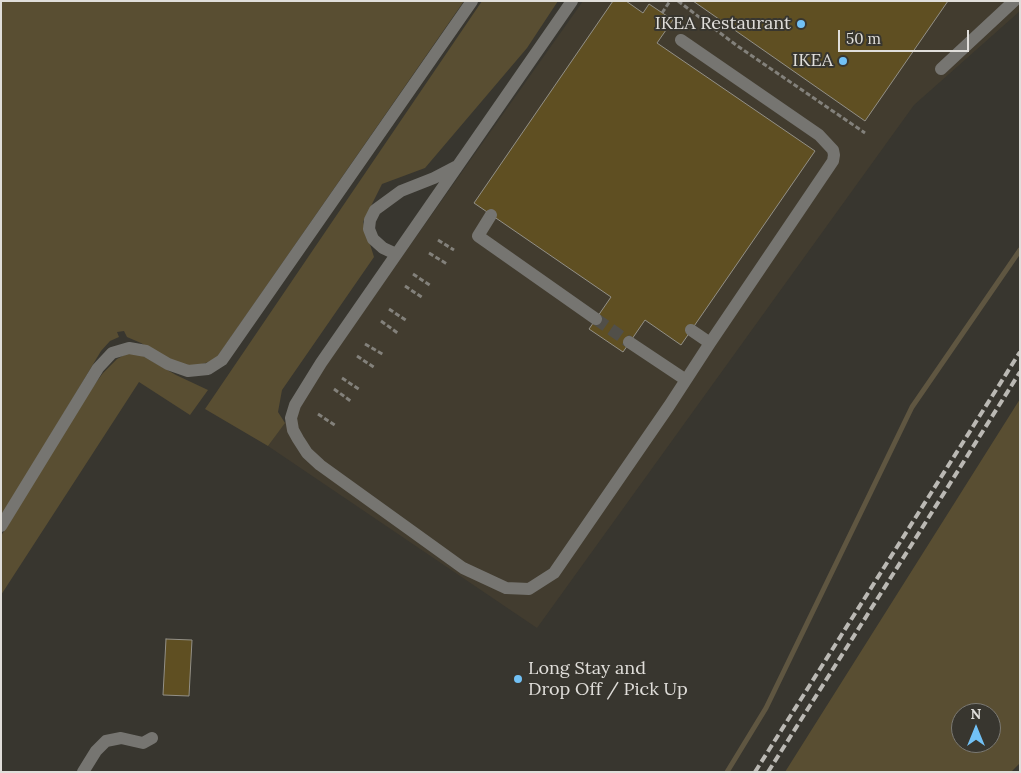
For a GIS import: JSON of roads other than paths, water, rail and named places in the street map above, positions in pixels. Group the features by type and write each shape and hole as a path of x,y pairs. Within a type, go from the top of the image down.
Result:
{"street":[{"path":"1,526 98,368 112,353 129,348 146,351 168,364 188,371 208,369 222,360 472,1"},
{"path":"572,1 304,390 295,405 291,418 293,430 308,453 320,465 463,568 506,588 530,589 554,573 833,161 833,150 819,136 681,40"},
{"path":"941,69 1014,1"},
{"path":"396,254 383,248 373,239 369,229 370,220 375,210 401,191 434,178 458,165"},
{"path":"492,215 478,236 596,319"},
{"path":"691,330 710,343"},
{"path":"629,342 686,380"},
{"path":"83,772 96,751 106,742 121,738 142,743 152,738"}],"waterway":[{"path":"727,772 766,708 912,407 1020,250"}],"tunnel":[{"path":"596,319 629,342"}],"railway":[{"path":"755,772 1020,352"},
{"path":"768,772 1020,372"}],"place":[{"name":"IKEA Restaurant","path":"801,24"},
{"name":"IKEA","path":"843,61"},
{"name":"Long Stay and Drop Off / Pick Up","path":"518,679"}]}
